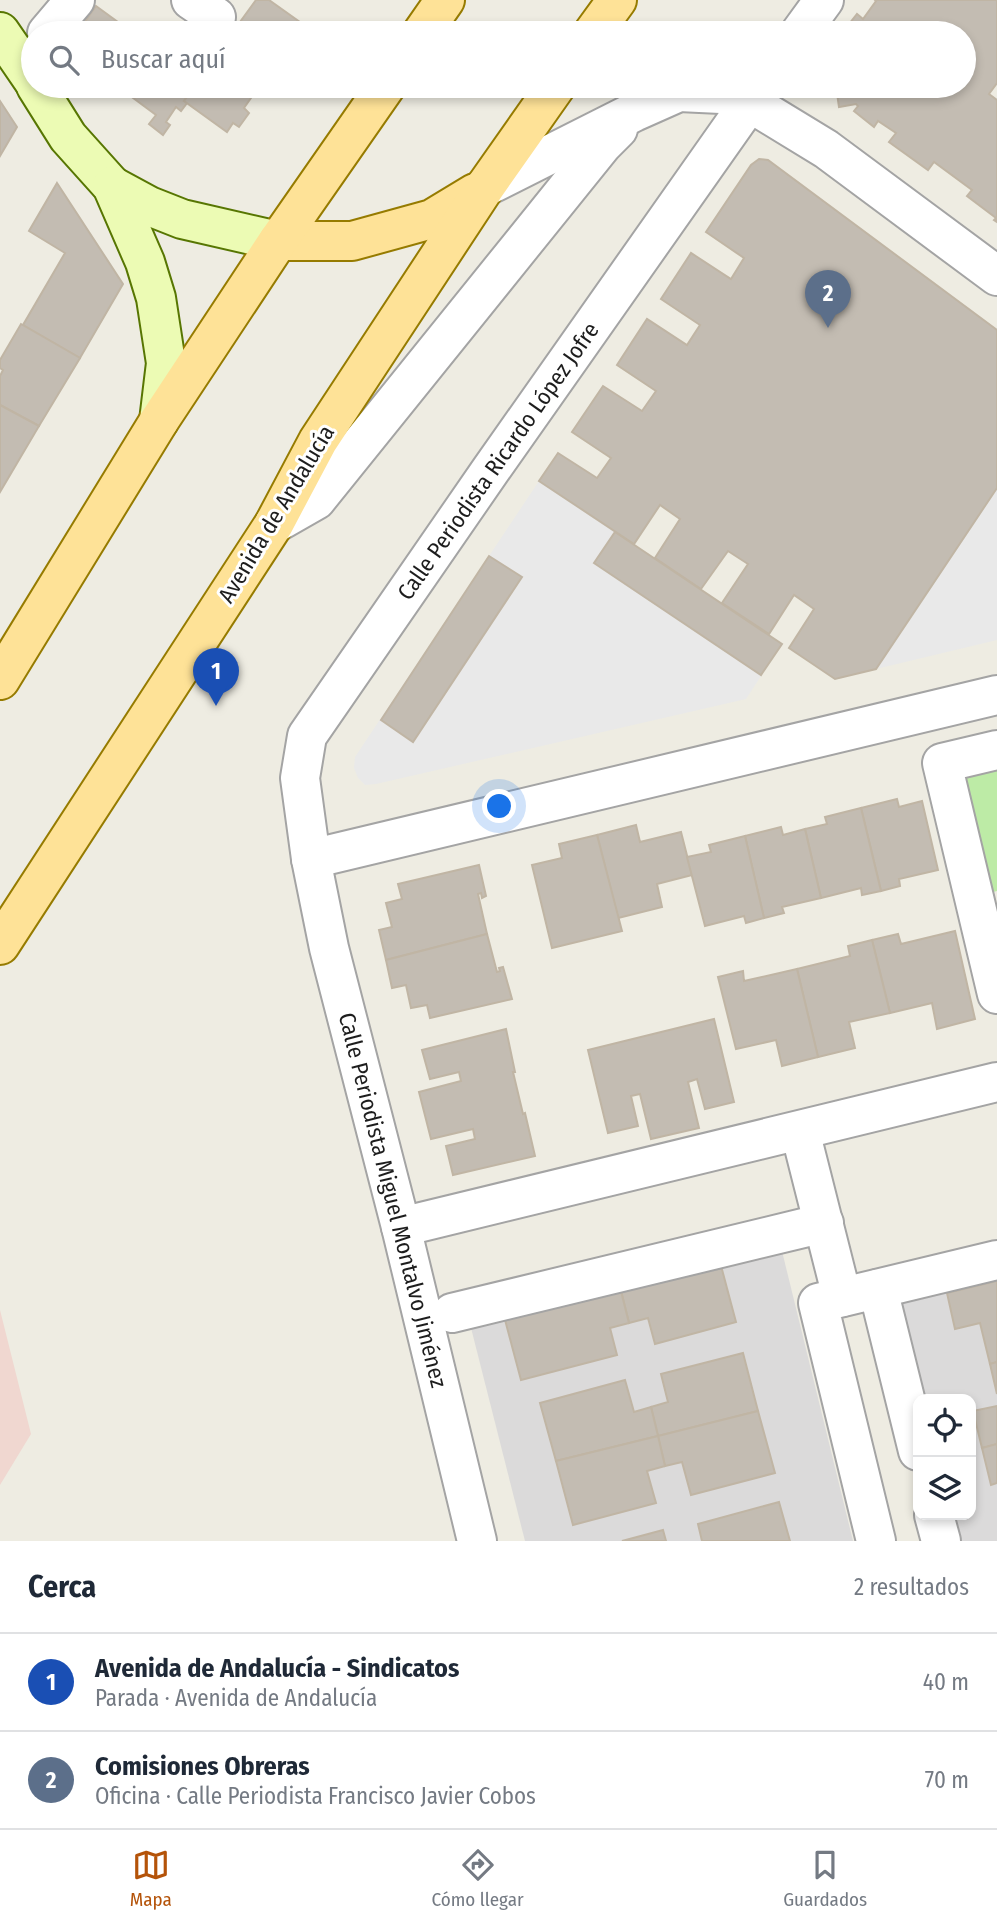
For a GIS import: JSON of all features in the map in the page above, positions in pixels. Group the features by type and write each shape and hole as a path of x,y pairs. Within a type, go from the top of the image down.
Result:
{"main road":[{"path":"430,21 445,0"},
{"path":"602,21 617,0"},
{"path":"0,33 21,58"},
{"path":"47,98 68,137 112,186 145,262 156,298 166,363 159,421"},
{"path":"0,680 159,421 278,241 378,98"},
{"name":"Avenida de Andalucía","path":"0,944 274,524 318,441 485,187 548,98"},
{"path":"112,186 149,206 182,219 278,241 352,242 432,219 485,187"}],"street":[{"path":"57,21 75,0"},
{"path":"809,21 824,0"},
{"path":"485,187 666,98"},
{"name":"Calle Periodista Ricardo López Jofre","path":"311,859 300,778 307,736 752,98"},
{"path":"760,98 997,276"},
{"path":"274,524 316,500 602,145 634,112"},
{"path":"311,859 997,695"},
{"path":"997,750 942,763 997,994"},
{"name":"Calle Periodista Miguel Montalvo Jiménez","path":"311,859 329,948 401,1227 477,1541"},
{"path":"401,1227 997,1082"},
{"path":"800,1131 846,1296 913,1440"},
{"path":"452,1313 824,1223"},
{"path":"846,1296 997,1260"},
{"path":"846,1296 876,1541"},
{"path":"935,1520 941,1541"}],"shaded area":[{"path":"539,481 782,644 746,699 365,785 354,768 355,757"},
{"path":"997,488 997,640 876,669 922,600"},
{"path":"781,1247 853,1541 525,1541 470,1324"},
{"path":"997,1281 997,1541 950,1541 945,1520 976,1520 976,1394 917,1394 893,1305"},
{"path":"0,1310 31,1434 0,1485"}],"green space":[{"path":"997,750 997,891 974,897 942,763"}],"building":[{"path":"256,0 269,0 298,21 241,21"},
{"path":"997,0 997,83 989,94 997,100 997,222 994,220 996,218 967,196 972,190 934,162 928,170 889,142 896,133 878,121 874,127 854,111 858,106 856,104 839,107 838,98 976,98 976,21 851,21 857,14 863,19 876,1"},
{"path":"96,6 117,21 85,21"},
{"path":"133,98 186,98 184,101 187,103 181,111 176,107 166,122 170,125 163,135 149,124 156,115"},
{"path":"186,98 251,98 244,108 249,113 239,127 233,123 227,132 184,101"},
{"path":"0,101 17,127 0,156"},
{"path":"759,159 768,160 997,330 997,488 876,669 835,679 789,648 814,609 794,595 769,634 722,603 748,564 728,551 701,589 655,558 680,519 660,505 634,544 539,481 558,453 597,478 611,458 572,432 603,386 642,411 656,391 617,365 647,319 687,345 700,325 661,299 691,253 731,279 744,258 706,232 751,165"},
{"path":"57,183 123,284 80,358 23,325 65,253 29,231"},
{"path":"21,324 80,358 39,426 0,405 0,376 3,370 0,368 0,360"},
{"path":"0,405 39,426 0,492"},
{"path":"615,532 782,644 761,675 594,563"},
{"path":"489,556 522,577 413,742 381,720"},
{"path":"897,799 899,807 922,801 938,870 899,879 900,886 881,891 861,808"},
{"path":"861,808 881,891 862,895 861,888 821,898 805,829 827,824 825,817"},
{"path":"636,825 640,842 681,832 692,875 657,884 662,907 618,918 597,835"},
{"path":"781,827 783,835 805,829 821,898 782,907 784,913 764,918 745,836"},
{"path":"597,835 622,931 552,948 532,865 562,858 559,844"},
{"path":"745,836 764,918 746,923 744,916 705,926 687,857 711,852 709,845"},
{"path":"479,865 486,896 482,898 481,893 478,894 487,934 386,960 379,930 392,927 386,903 402,899 398,884"},
{"path":"955,931 975,1019 937,1029 932,1003 890,1013 872,940 898,934 901,944"},
{"path":"487,934 497,972 503,967 512,999 430,1018 427,1005 411,1008 406,985 392,988 386,960"},
{"path":"872,940 890,1013 849,1022 855,1048 818,1057 797,969 850,956 848,946"},
{"path":"797,969 818,1057 782,1066 776,1040 736,1049 718,977 743,971 744,981"},
{"path":"714,1019 734,1102 705,1109 697,1079 688,1082 699,1128 651,1139 640,1094 631,1096 638,1126 608,1133 588,1050"},
{"path":"506,1029 513,1072 535,1156 453,1175 446,1146 475,1139 473,1129 431,1139 419,1092 461,1081 459,1072 430,1079 422,1050"},
{"path":"720,1262 736,1322 655,1344 648,1318 629,1323 620,1287"},
{"path":"997,1281 997,1362 990,1364 980,1323 955,1329 947,1293"},
{"path":"620,1287 629,1323 610,1328 617,1355 521,1380 504,1316"},
{"path":"743,1353 758,1411 658,1436 651,1407 668,1402 661,1374"},
{"path":"997,1362 997,1394 990,1364"},
{"path":"625,1380 634,1412 651,1407 658,1436 556,1461 540,1403"},
{"path":"997,1406 997,1444 982,1448 976,1410"},
{"path":"758,1411 775,1473 691,1495 682,1462 665,1466 658,1436"},
{"path":"658,1436 665,1466 647,1471 656,1503 573,1525 556,1461"},
{"path":"997,1444 997,1483 991,1485 982,1448"},
{"path":"779,1502 790,1541 702,1541 698,1524"},
{"path":"663,1530 666,1541 622,1541"}],"place":[{"name":"Comisiones Obreras","path":"828,328"},
{"name":"Avenida de Andalucía - Sindicatos","path":"216,706"}]}
